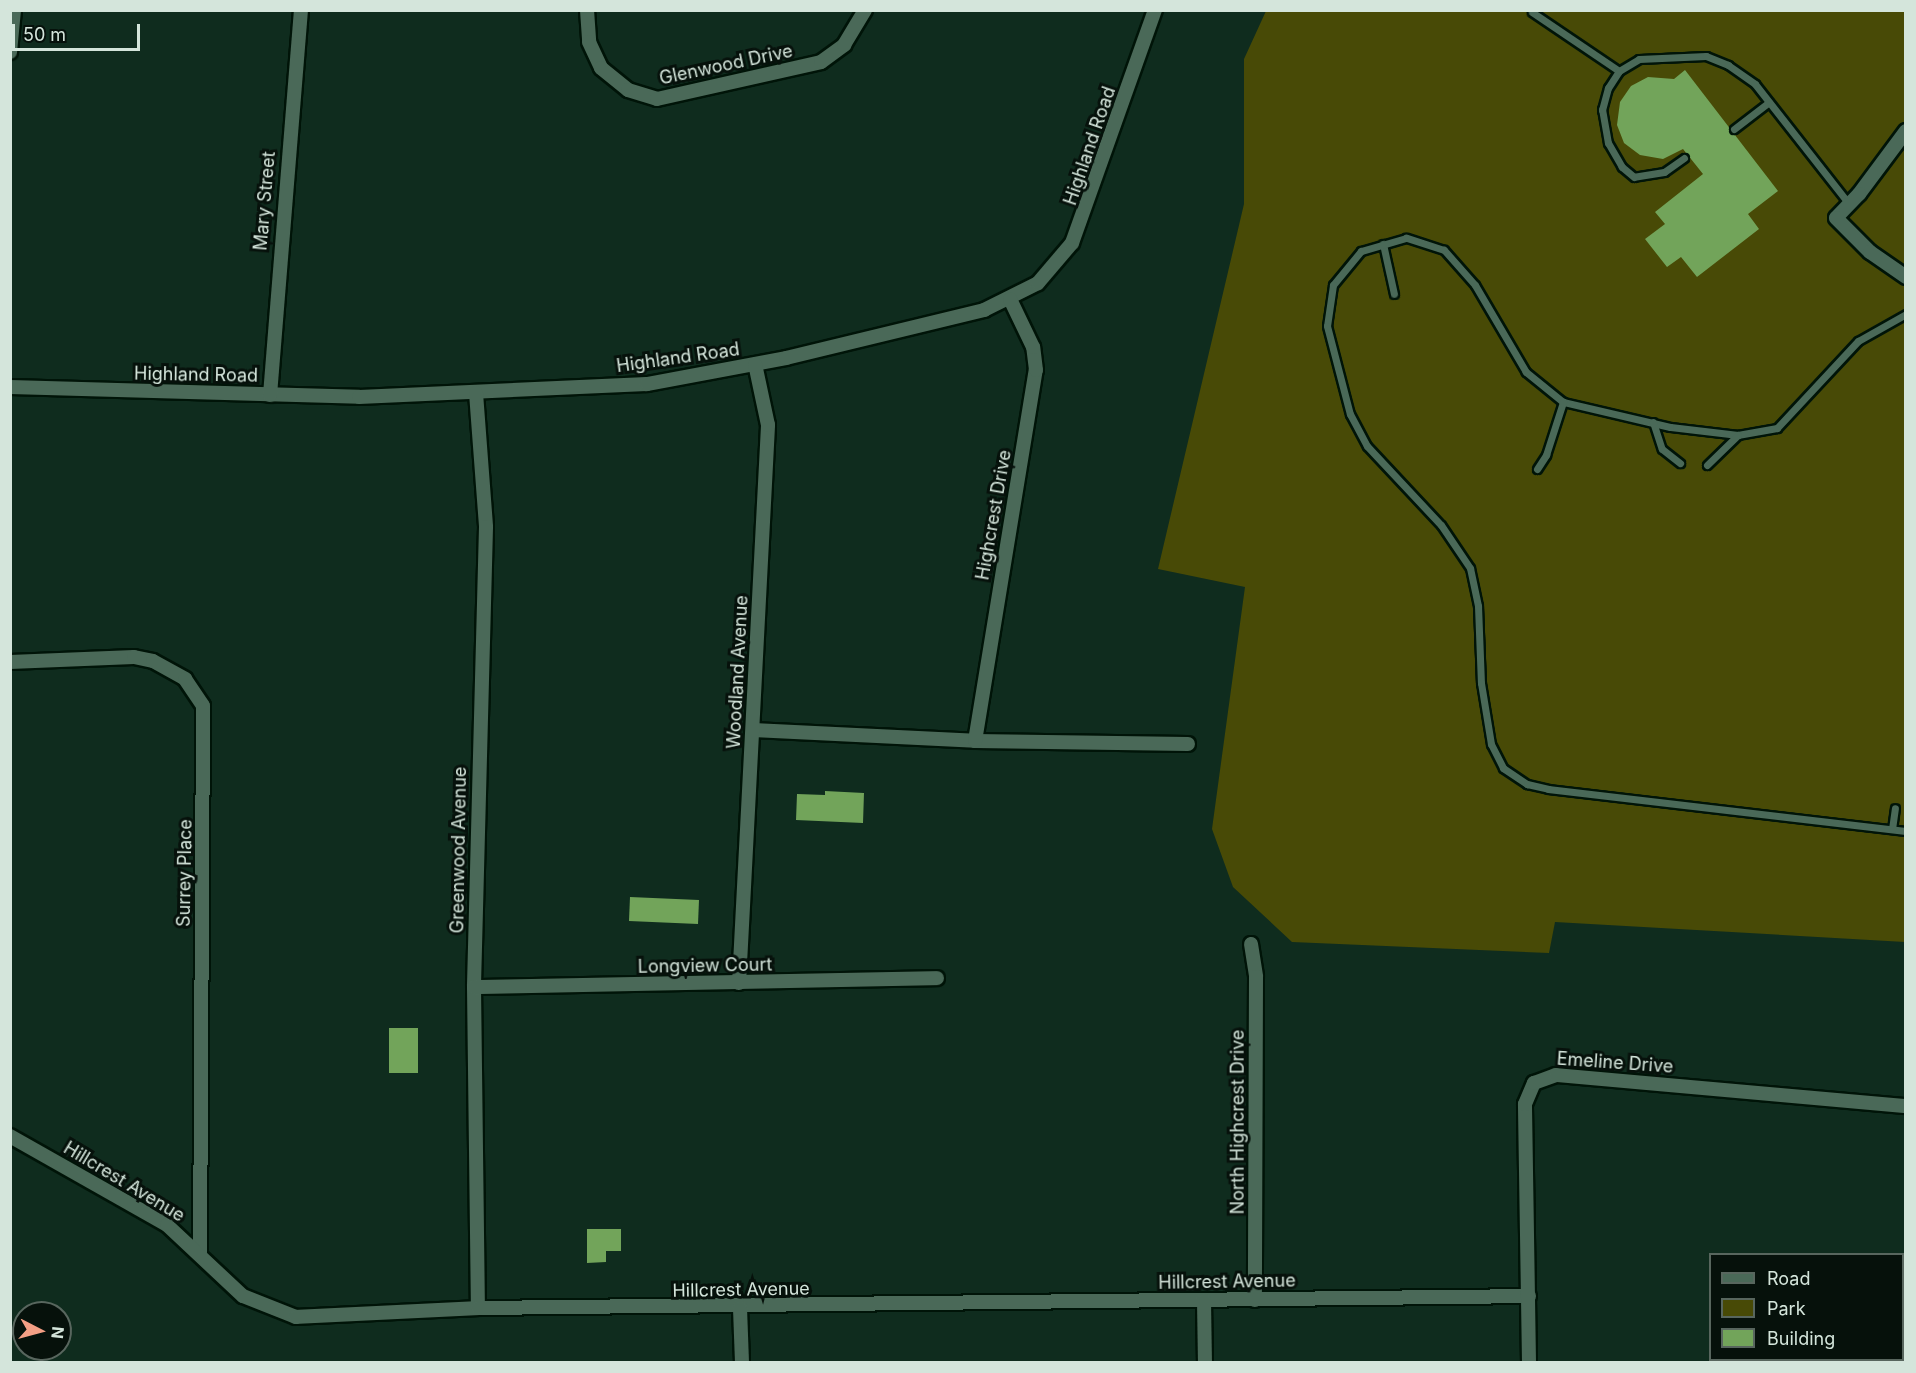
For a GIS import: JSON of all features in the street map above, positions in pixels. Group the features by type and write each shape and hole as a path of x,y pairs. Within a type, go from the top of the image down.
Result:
{"street":[{"path":"10,52 14,10"},
{"name":"Mary Street","path":"270,395 301,10"},
{"name":"Glenwood Drive","path":"586,10 589,42 602,68 628,90 657,99 821,62 844,45 865,10"},
{"name":"Highland Road","path":"10,387 270,395 476,393 647,384 755,364 984,310 1038,283 1072,243 1155,10"},
{"path":"1905,131 1836,218 1870,252 1905,277"},
{"name":"Highcrest Drive","path":"975,741 1036,370 1033,347 1010,299"},
{"name":"Woodland Avenue","path":"739,983 768,425 755,364"},
{"name":"Greenwood Avenue","path":"476,393 486,527 474,987 478,1308"},
{"name":"Surrey Place","path":"10,662 134,657 153,662 185,679 203,706 200,1253"},
{"path":"753,730 975,741 1188,744"},
{"name":"North Highcrest Drive","path":"1251,944 1256,977 1255,1300"},
{"name":"Longview Court","path":"474,987 937,978"},
{"name":"Emeline Drive","path":"1529,1362 1525,1098 1544,1078 1556,1075 1905,1106"},
{"name":"Hillcrest Avenue","path":"10,1136 167,1225 200,1253 243,1296 296,1317 478,1308 740,1308 1529,1296"},
{"path":"1204,1301 1205,1362"},
{"path":"740,1308 742,1362"}],"lane":[{"path":"1532,12 1620,71"},
{"path":"1684,158 1664,172 1634,177 1622,167 1608,143 1602,110 1620,71 1639,59 1706,56 1755,84 1849,204"},
{"path":"1734,129 1769,102"},
{"path":"1905,314 1858,341 1777,428 1738,435 1653,422 1563,402 1526,372 1474,285 1444,250 1406,238 1361,251 1333,285 1327,326 1350,414 1367,446 1441,525 1470,568 1478,606 1481,683 1491,744 1503,768 1527,784 1548,789 1905,831"},
{"path":"1383,244 1394,294"},
{"path":"1537,469 1546,455 1563,402"},
{"path":"1653,422 1662,449 1680,463"},
{"path":"1707,465 1738,435"},
{"path":"1892,829 1895,808"}],"green space":[{"path":"1266,11 1905,11 1905,942 1555,922 1549,953 1292,942 1233,887 1212,829 1245,587 1158,569 1244,204 1244,59"}],"building":[{"path":"1685,70 1778,191 1748,214 1759,229 1697,277 1681,257 1667,267 1645,239 1665,224 1655,212 1703,174 1683,149 1663,159 1640,155 1624,143 1617,125 1620,102 1631,86 1648,77 1674,79"},
{"path":"825,791 864,793 863,823 796,820 797,794 825,795"},
{"path":"630,897 699,900 698,924 629,921"},
{"path":"389,1028 418,1028 418,1073 389,1073"},
{"path":"587,1229 621,1229 621,1251 606,1251 606,1262 587,1263"}]}
